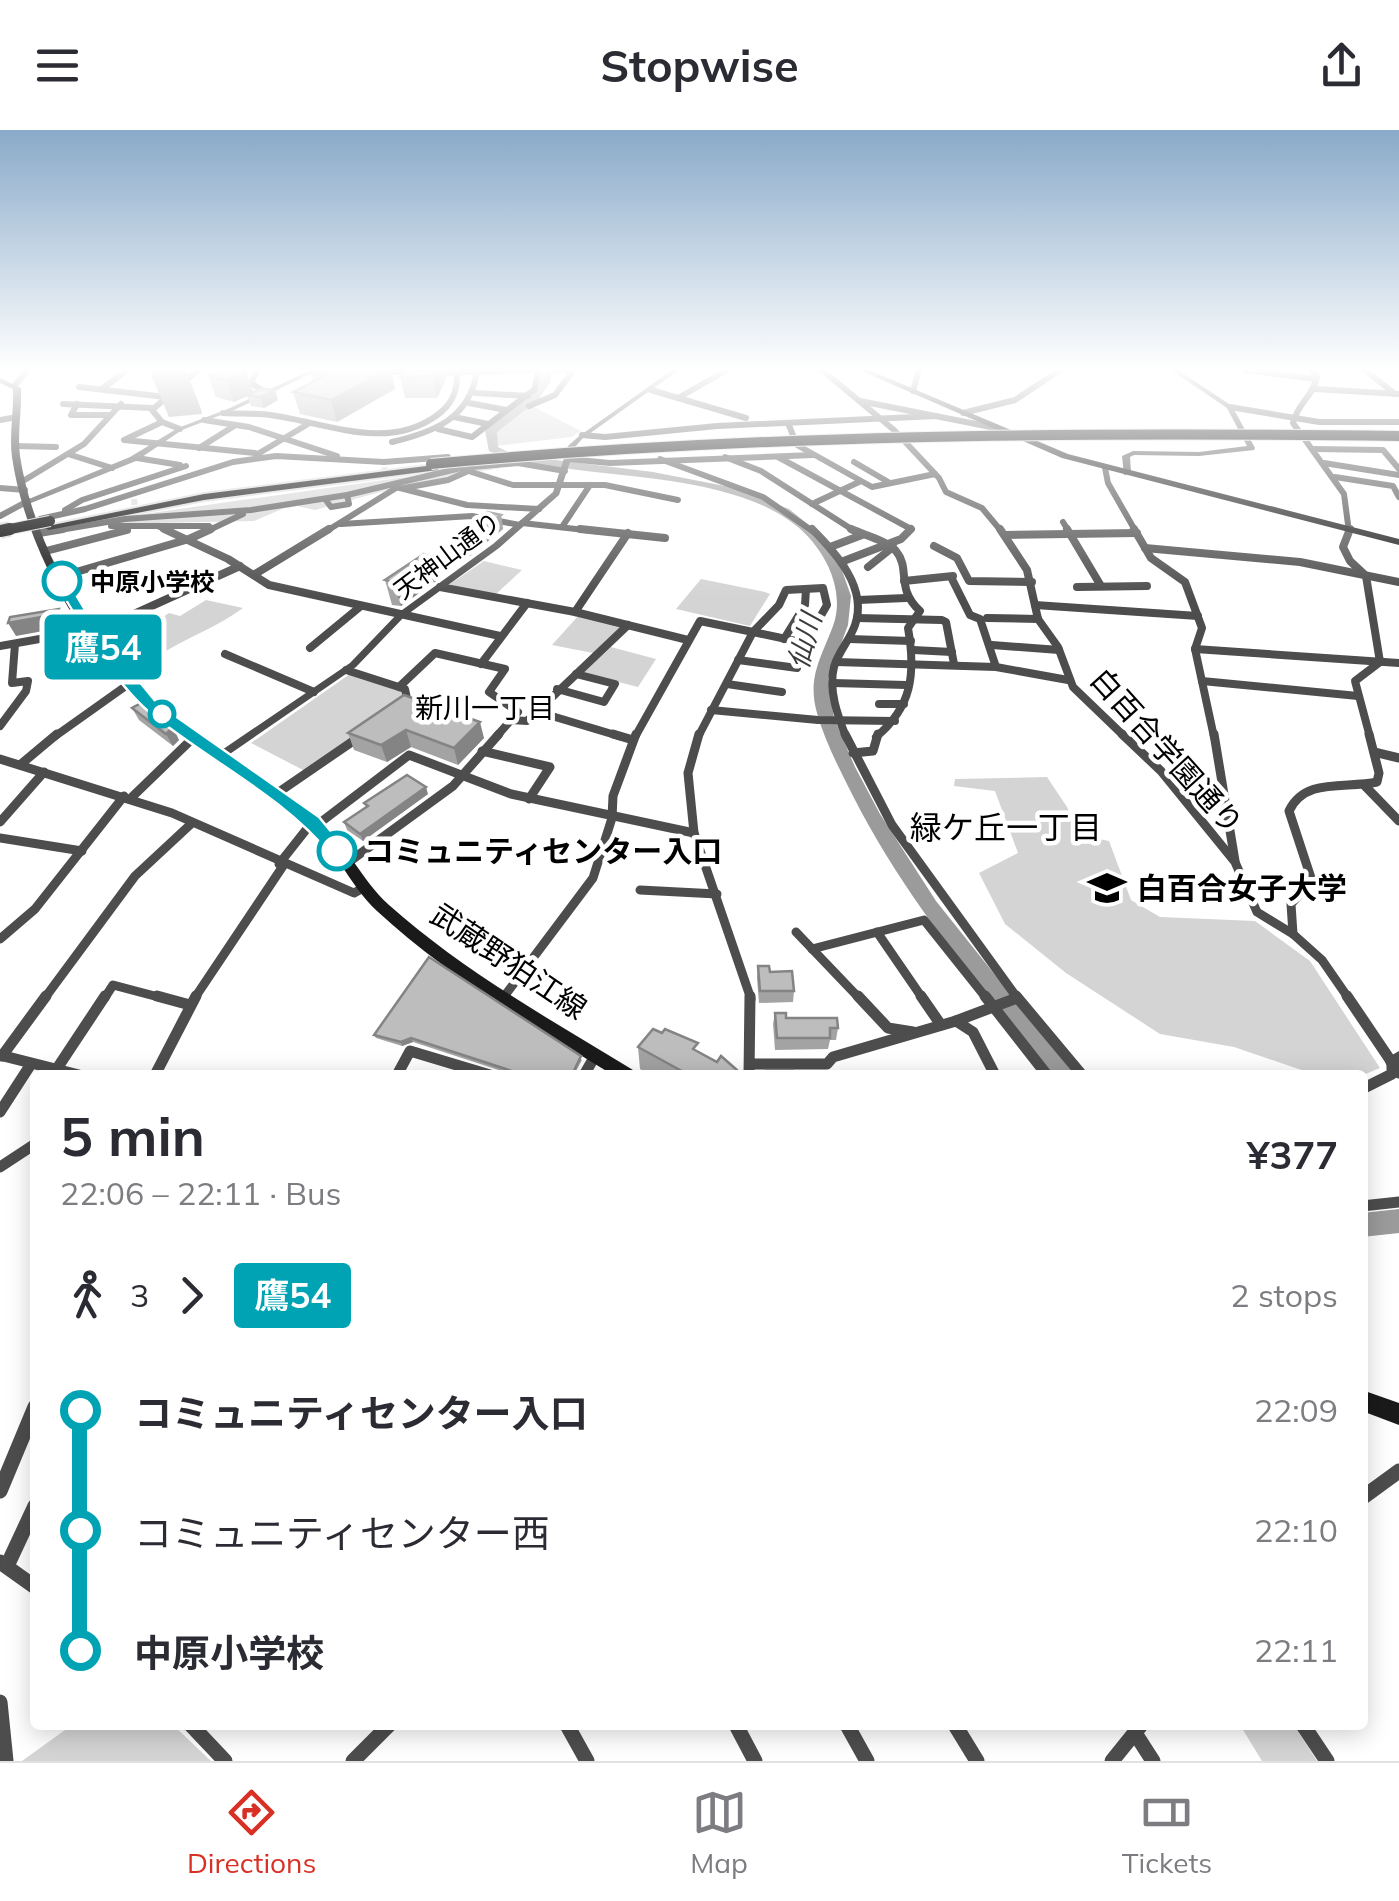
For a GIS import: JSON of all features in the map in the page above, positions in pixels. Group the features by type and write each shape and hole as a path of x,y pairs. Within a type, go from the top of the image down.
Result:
{"highway":[{"path":"0,531 402,466 626,446"},
{"path":"49,524 242,480 711,446"}],"main road":[{"name":"武蔵野狛江線","path":"15,446 35,520 49,524 46,551 91,631 130,684 194,738 315,823 363,888 404,926 503,998 619,1070"},
{"path":"1039,446 1105,468 1399,542"},
{"path":"1368,1402 1399,1414"}],"street":[{"path":"20,446 62,447 112,468"},
{"path":"0,488 25,491 112,468 154,446"},
{"path":"172,446 402,466 448,457 451,470"},
{"path":"49,524 78,502 137,490 256,456 270,446"},
{"path":"312,446 346,460"},
{"path":"316,457 332,446"},
{"path":"394,446 402,466"},
{"path":"562,486 576,446"},
{"path":"687,446 691,458"},
{"path":"799,446 872,487 935,474"},
{"name":"白百合学園通り","path":"908,446 935,474 946,492 982,508 1005,535 1032,582 1038,619 1059,650 1068,680 1161,772 1235,862 1257,912 1293,934 1322,960 1397,1064"},
{"path":"1127,473 1126,456 1133,453 1183,455 1249,450 1250,446"},
{"path":"1313,446 1344,494 1350,529 1344,539 1345,553 1366,576 1380,662"},
{"path":"0,516 62,447"},
{"path":"1315,449 1384,450 1395,459 1399,472 1324,463"},
{"path":"90,524 136,516 251,510 325,499 328,507 346,504 346,495 387,481 518,463 567,465 813,455"},
{"path":"777,456 911,529 868,567"},
{"path":"725,457 863,535 891,545 900,556 906,598 920,612 908,628 913,663 904,704 895,721 876,736 873,751 853,753"},
{"path":"137,458 204,469"},
{"path":"660,459 730,480 802,519 841,562 858,600 857,618 836,662 833,683 838,718 870,790 947,910 1014,999 1078,1070"},
{"path":"854,462 891,483"},
{"path":"610,463 611,467 622,469 676,464"},
{"path":"137,490 186,466"},
{"path":"1105,468 1108,483 1152,558 1185,582 1202,628 1196,649 1222,773 1235,862"},
{"path":"463,470 512,485 590,485 649,492 678,500"},
{"path":"255,574 399,488 448,480 463,470"},
{"path":"1334,477 1393,486 1399,496"},
{"path":"387,481 399,488 467,504 539,508"},
{"path":"812,504 859,482"},
{"path":"562,527 590,485"},
{"name":"天神山通り","path":"220,756 346,670 401,615 521,524 562,486"},
{"path":"59,577 184,540 251,510"},
{"path":"802,519 823,511"},
{"path":"341,524 472,516 665,538"},
{"path":"0,531 35,520 49,524 139,527 220,525"},
{"path":"1063,522 1102,586"},
{"path":"158,526 240,566 269,585 500,636"},
{"path":"46,551 139,527"},
{"path":"575,612 628,533"},
{"path":"1005,535 1137,533"},
{"path":"830,547 863,535"},
{"path":"841,562 891,545"},
{"path":"934,546 957,558 969,581 1032,582"},
{"path":"1145,548 1282,560 1399,582"},
{"path":"0,646 91,631 240,566"},
{"path":"904,580 964,575"},
{"path":"951,576 992,645 996,667"},
{"path":"1077,587 1146,586"},
{"path":"440,587 575,612 688,640"},
{"path":"503,998 587,891 612,818 612,796 632,740 700,622 753,632 806,643 827,605 823,588 786,590 779,605 753,632 702,724 688,773 694,833 751,998 750,1069 830,1070 832,1057 941,1026 1014,999"},
{"path":"784,639 805,606 806,589"},
{"path":"858,600 906,598"},
{"path":"1035,602 1198,616"},
{"path":"480,664 526,603"},
{"path":"310,648 361,606"},
{"path":"857,618 946,622 954,664"},
{"path":"987,618 1038,619"},
{"path":"511,720 527,721 628,625"},
{"path":"849,639 952,652"},
{"path":"0,726 26,691 28,680 12,683 16,644"},
{"path":"992,645 1059,650"},
{"path":"1196,649 1399,664"},
{"path":"346,864 433,802 460,778 518,712 489,692 505,669 435,653 399,687"},
{"path":"225,654 314,692"},
{"path":"738,660 796,668"},
{"path":"836,662 996,667 1068,680"},
{"path":"1293,934 1291,904 1312,881 1289,811 1292,800 1300,792 1316,787 1365,786 1379,778 1354,680 1380,662"},
{"path":"346,670 405,689 408,703"},
{"path":"557,689 604,702 615,684 576,674"},
{"path":"1202,682 1358,696"},
{"path":"833,683 906,684"},
{"path":"20,765 73,721 130,684"},
{"path":"727,684 782,692"},
{"path":"408,703 426,709"},
{"path":"393,713 408,703"},
{"path":"879,704 904,704"},
{"path":"712,710 820,720 895,721"},
{"path":"535,712 632,740"},
{"path":"276,794 379,723"},
{"path":"480,728 497,735"},
{"path":"0,938 35,909 127,798 194,738"},
{"path":"482,752 550,767 529,799"},
{"path":"1374,752 1399,758"},
{"path":"158,1070 190,1005 281,865 315,823 408,755 460,778 529,799 694,833"},
{"path":"0,759 127,798 228,836 281,865 354,893 363,888"},
{"path":"1,817 44,772"},
{"path":"1365,786 1399,821"},
{"path":"190,1005 113,984 56,1070 1,1056 135,876 192,823"},
{"path":"0,838 82,851"},
{"path":"640,890 717,894"},
{"path":"812,949 924,920 1043,1070"},
{"path":"796,932 888,1028 919,1033"},
{"path":"877,932 941,1026"},
{"path":"956,1021 973,1032 992,1070"},
{"path":"399,1070 410,1051 473,1070"},
{"path":"587,1070 595,1056"},
{"path":"0,1112 31,1064"},
{"path":"1368,1086 1392,1074 1397,1064"},
{"path":"0,1167 30,1147"},
{"path":"1368,1205 1399,1202"},
{"path":"0,1492 30,1418"},
{"path":"1368,1494 1399,1471"},
{"path":"30,1515 3,1564 30,1583"},
{"path":"0,1702 6,1761"},
{"path":"196,1730 225,1761"},
{"path":"353,1761 384,1730"},
{"path":"570,1730 587,1761"},
{"path":"739,1730 755,1761"},
{"path":"849,1730 867,1761"},
{"path":"958,1730 977,1761"},
{"path":"1112,1761 1137,1730"},
{"path":"1138,1730 1153,1761"},
{"path":"1306,1730 1327,1761"}],"shaded area":[{"path":"496,464 500,468 406,485 315,510 297,506 282,509 254,521 106,524 144,514"},
{"path":"484,561 522,570 495,595 451,587 450,584"},
{"path":"701,579 770,594 750,626 676,609"},
{"path":"206,600 243,608 166,651 139,633 169,613 180,616"},
{"path":"579,615 624,626 598,654 552,645"},
{"path":"611,647 656,659 638,687 583,673"},
{"path":"350,674 402,692 404,702 305,771 251,743"},
{"path":"1047,777 1067,807 1079,835 1109,841 1131,900 1160,917 1255,921 1310,961 1380,1068 1368,1073 1301,1070 1234,1047 1160,1034 1066,973 1005,924 979,873 1018,853 995,791 954,786 955,779"},
{"path":"65,1730 178,1730 211,1761 22,1761"},
{"path":"1243,1730 1297,1730 1317,1761 1262,1761"}],"building":[{"path":"487,512 501,515 463,544 451,541"},
{"path":"424,554 430,557 394,582 385,580"},
{"path":"59,609 58,614 8,623 10,617"},
{"path":"88,640 97,652 85,657 74,646"},
{"path":"131,653 145,659 133,666 123,657"},
{"path":"404,695 480,722 454,748 406,730 381,745 348,733"},
{"path":"143,702 173,727 166,734 132,708"},
{"path":"407,775 426,787 360,834 344,822 368,806 364,803"},
{"path":"429,957 581,1056 574,1070 509,1070 411,1038 401,1042 374,1035"},
{"path":"758,966 769,966 770,972 792,971 794,991 760,991"},
{"path":"775,1013 786,1013 786,1018 837,1018 838,1028 830,1028 830,1038 777,1038"},
{"path":"653,1029 662,1033 665,1029 698,1043 693,1049 717,1062 721,1056 737,1070 680,1070 638,1047"}],"waterway":[{"name":"仙川","path":"493,446 512,458 653,476 725,490 785,512 806,527 824,548 842,584 844,612 823,664 820,697 847,767 871,815 930,906 1060,1070"},
{"name":"仙川","path":"1368,1224 1399,1221"}],"tunnel":[{"path":"384,467 386,478"},
{"path":"134,499 136,515"}],"bus line":[{"name":"鷹54","path":"62,581 90,630 130,684 152,706 317,825 337,851"}],"place":[{"name":"中原小学校","path":"62,581"},
{"name":"コミュニティセンター入口","path":"337,851"},
{"name":"白百合女子大学","path":"1107,888"}],"district":[{"name":"新川一丁目","path":"485,707"},
{"name":"緑ケ丘一丁目","path":"1006,827"}]}
